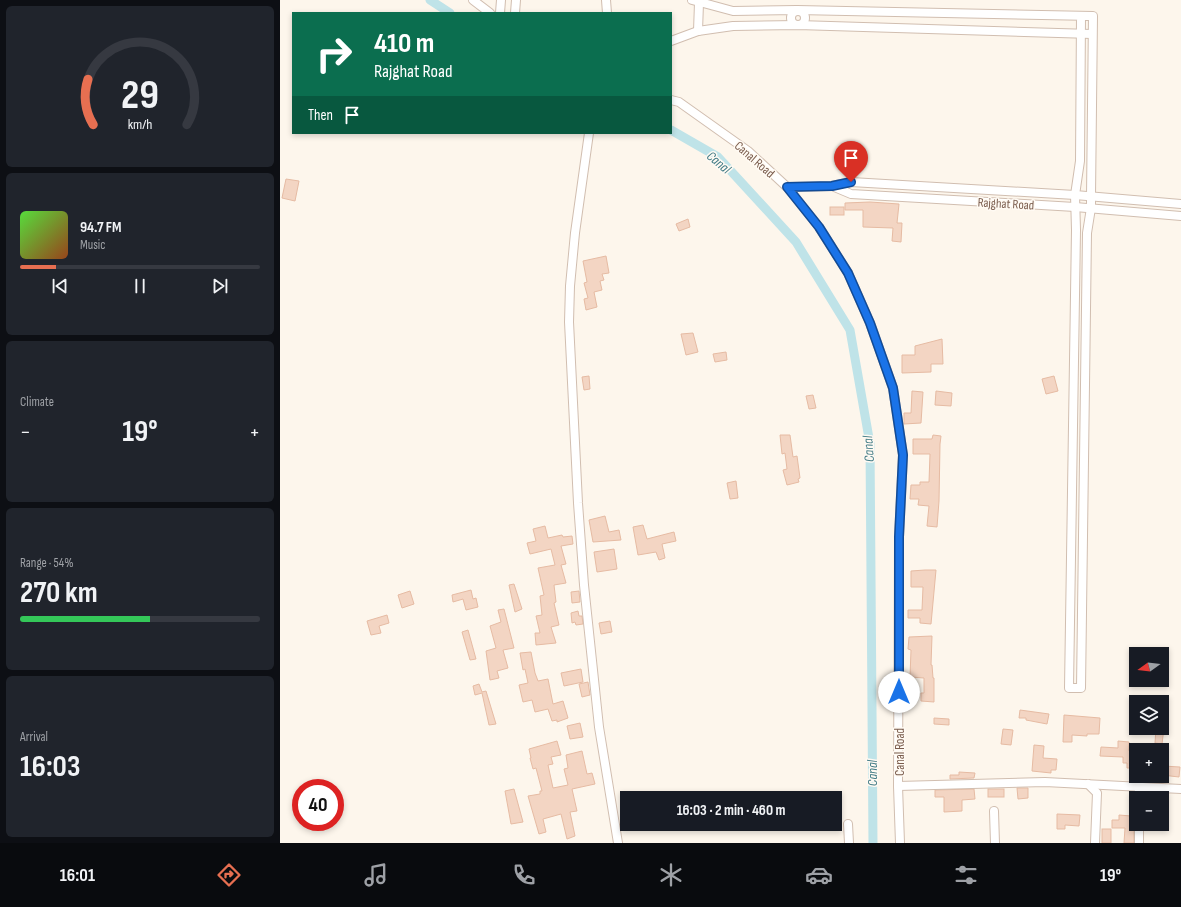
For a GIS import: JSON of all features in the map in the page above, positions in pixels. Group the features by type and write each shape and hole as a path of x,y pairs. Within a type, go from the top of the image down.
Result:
{"street":[{"path":"473,0 489,12"},
{"path":"500,12 501,0"},
{"path":"515,12 516,0"},
{"path":"606,0 607,12"},
{"path":"698,31 696,1 733,11 797,10 1093,16 1091,208 1087,233 1081,688 1069,688 1076,230 1075,195 1080,161 1081,16"},
{"path":"797,10 803,12 805,17 803,23 798,25"},
{"path":"733,11 733,26"},
{"path":"672,41 698,31 733,26 798,25 1092,34"},
{"name":"Canal Road","path":"672,100 679,102 748,150 787,187 819,227 848,273 870,323 893,388 903,455 899,537 898,786 900,843"},
{"path":"1080,101 1092,100"},
{"path":"589,134 575,233 570,286 569,322 578,503 584,585 599,728 618,843"},
{"name":"Rajghat Road","path":"787,187 832,186 851,182 1091,196 1181,204"},
{"name":"Rajghat Road","path":"832,186 852,194 1091,208 1181,216"},
{"path":"1075,260 1087,260"},
{"path":"1071,532 1083,532"},
{"path":"1071,549 1083,550"},
{"path":"898,786 1045,782 1181,789"},
{"path":"1088,784 1098,792 1095,843"},
{"path":"994,811 995,843"},
{"path":"848,824 849,843"},
{"path":"1139,831 1139,843"}],"building":[{"path":"286,179 299,181 295,201 282,198"},
{"path":"870,202 899,204 897,223 902,223 901,242 892,241 893,228 863,227 863,210 845,210 845,203"},
{"path":"830,207 844,207 844,215 830,215"},
{"path":"688,219 690,227 679,231 676,224"},
{"path":"606,256 609,273 602,274 604,280 600,281 602,290 594,292 597,307 586,310 584,299 588,298 584,283 587,282 583,261"},
{"path":"693,333 698,352 686,355 681,334"},
{"path":"942,339 943,364 931,364 931,372 902,373 902,355 915,355 915,346"},
{"path":"726,352 727,360 715,362 713,354"},
{"path":"589,376 590,389 584,390 582,377"},
{"path":"1054,376 1058,391 1046,394 1042,379"},
{"path":"912,391 923,392 921,423 904,424 904,413 911,413"},
{"path":"936,391 952,393 951,406 935,405"},
{"path":"813,395 816,408 809,409 806,396"},
{"path":"780,435 790,435 793,457 797,456 800,478 798,479 799,482 787,485 783,470 787,469 785,453 782,454"},
{"path":"933,435 941,436 937,527 927,526 929,506 918,505 919,499 910,499 911,485 920,485 920,482 929,482 930,454 913,454 913,439 932,439"},
{"path":"736,481 738,498 730,499 727,483"},
{"path":"605,516 609,532 619,530 621,540 593,542 589,520"},
{"path":"643,525 647,539 674,532 676,541 662,544 665,558 659,560 656,552 638,555 633,527"},
{"path":"545,526 548,538 562,535 563,537 572,536 573,544 561,546 566,564 561,565 566,583 554,585 556,602 554,603 559,625 551,627 556,643 536,645 535,633 540,633 536,616 542,615 540,596 544,595 538,568 555,565 551,549 530,554 527,543 536,541 533,529"},
{"path":"614,549 617,569 597,572 594,552"},
{"path":"936,570 931,624 920,623 920,618 908,618 908,610 922,610 923,587 911,587 911,571"},
{"path":"514,584 522,609 515,612 509,585"},
{"path":"471,590 473,599 476,598 478,607 466,610 463,599 453,602 452,595"},
{"path":"410,591 414,604 402,608 398,595"},
{"path":"579,591 580,602 572,603 571,592"},
{"path":"504,609 514,648 503,650 508,668 497,671 499,678 490,680 486,651 496,648 490,626 501,622 498,610"},
{"path":"578,611 579,616 582,616 583,624 576,625 575,622 572,623 571,613"},
{"path":"387,615 389,623 379,626 381,633 371,635 367,621"},
{"path":"610,621 612,632 601,634 599,623"},
{"path":"468,630 476,659 470,660 462,632"},
{"path":"932,636 931,665 934,678 934,702 921,701 921,693 924,693 924,678 910,677 911,650 908,649 909,637"},
{"path":"531,652 538,681 548,679 553,704 563,701 568,718 557,722 557,720 552,721 548,709 535,712 532,700 523,702 519,685 528,683 525,669 523,670 520,653"},
{"path":"581,669 583,682 564,686 561,673"},
{"path":"588,682 590,695 582,697 579,684"},
{"path":"479,684 482,692 486,691 496,724 489,725 482,693 475,695 473,686"},
{"path":"1020,710 1049,714 1047,724 1026,720 1026,718 1019,718"},
{"path":"1064,715 1100,718 1099,734 1087,734 1087,736 1072,735 1072,742 1063,742"},
{"path":"934,718 949,719 949,725 934,724"},
{"path":"580,723 583,737 570,739 567,726"},
{"path":"1003,729 1013,730 1011,745 1001,744"},
{"path":"1156,735 1163,735 1162,743 1155,743"},
{"path":"557,741 561,755 551,757 553,764 548,765 553,788 568,785 564,769 568,768 566,755 582,751 587,774 592,773 595,784 572,789 577,811 570,812 575,836 567,839 561,814 543,819 546,832 539,834 528,796 540,794 540,791 542,791 536,768 533,769 529,749"},
{"path":"1118,741 1129,742 1129,768 1127,768 1127,763 1123,763 1123,757 1100,756 1101,747 1118,748"},
{"path":"1034,745 1044,746 1043,758 1057,759 1056,770 1051,770 1051,773 1032,771"},
{"path":"1169,766 1180,767 1179,777 1169,776"},
{"path":"959,772 975,773 974,778 950,779 950,775 959,775"},
{"path":"1017,788 1028,788 1028,798 1018,799"},
{"path":"514,789 523,822 511,824 505,791"},
{"path":"974,789 975,799 962,800 962,811 944,812 944,797 935,797 935,790"},
{"path":"988,789 1004,789 1004,797 988,797"},
{"path":"1057,814 1080,815 1079,826 1065,825 1065,829 1057,829"},
{"path":"1119,815 1129,816 1129,831 1134,831 1134,843 1124,843 1125,828 1112,828 1112,820 1119,820"},
{"path":"1102,829 1111,829 1111,843 1102,843"}],"waterway":[{"name":"Canal","path":"430,0 448,12"},
{"name":"Canal","path":"672,131 718,157 796,242 850,330 870,444 873,843"}],"route":[{"path":"851,182 832,186 787,187 819,227 848,273 870,323 893,388 903,455 899,537 899,692"}]}
